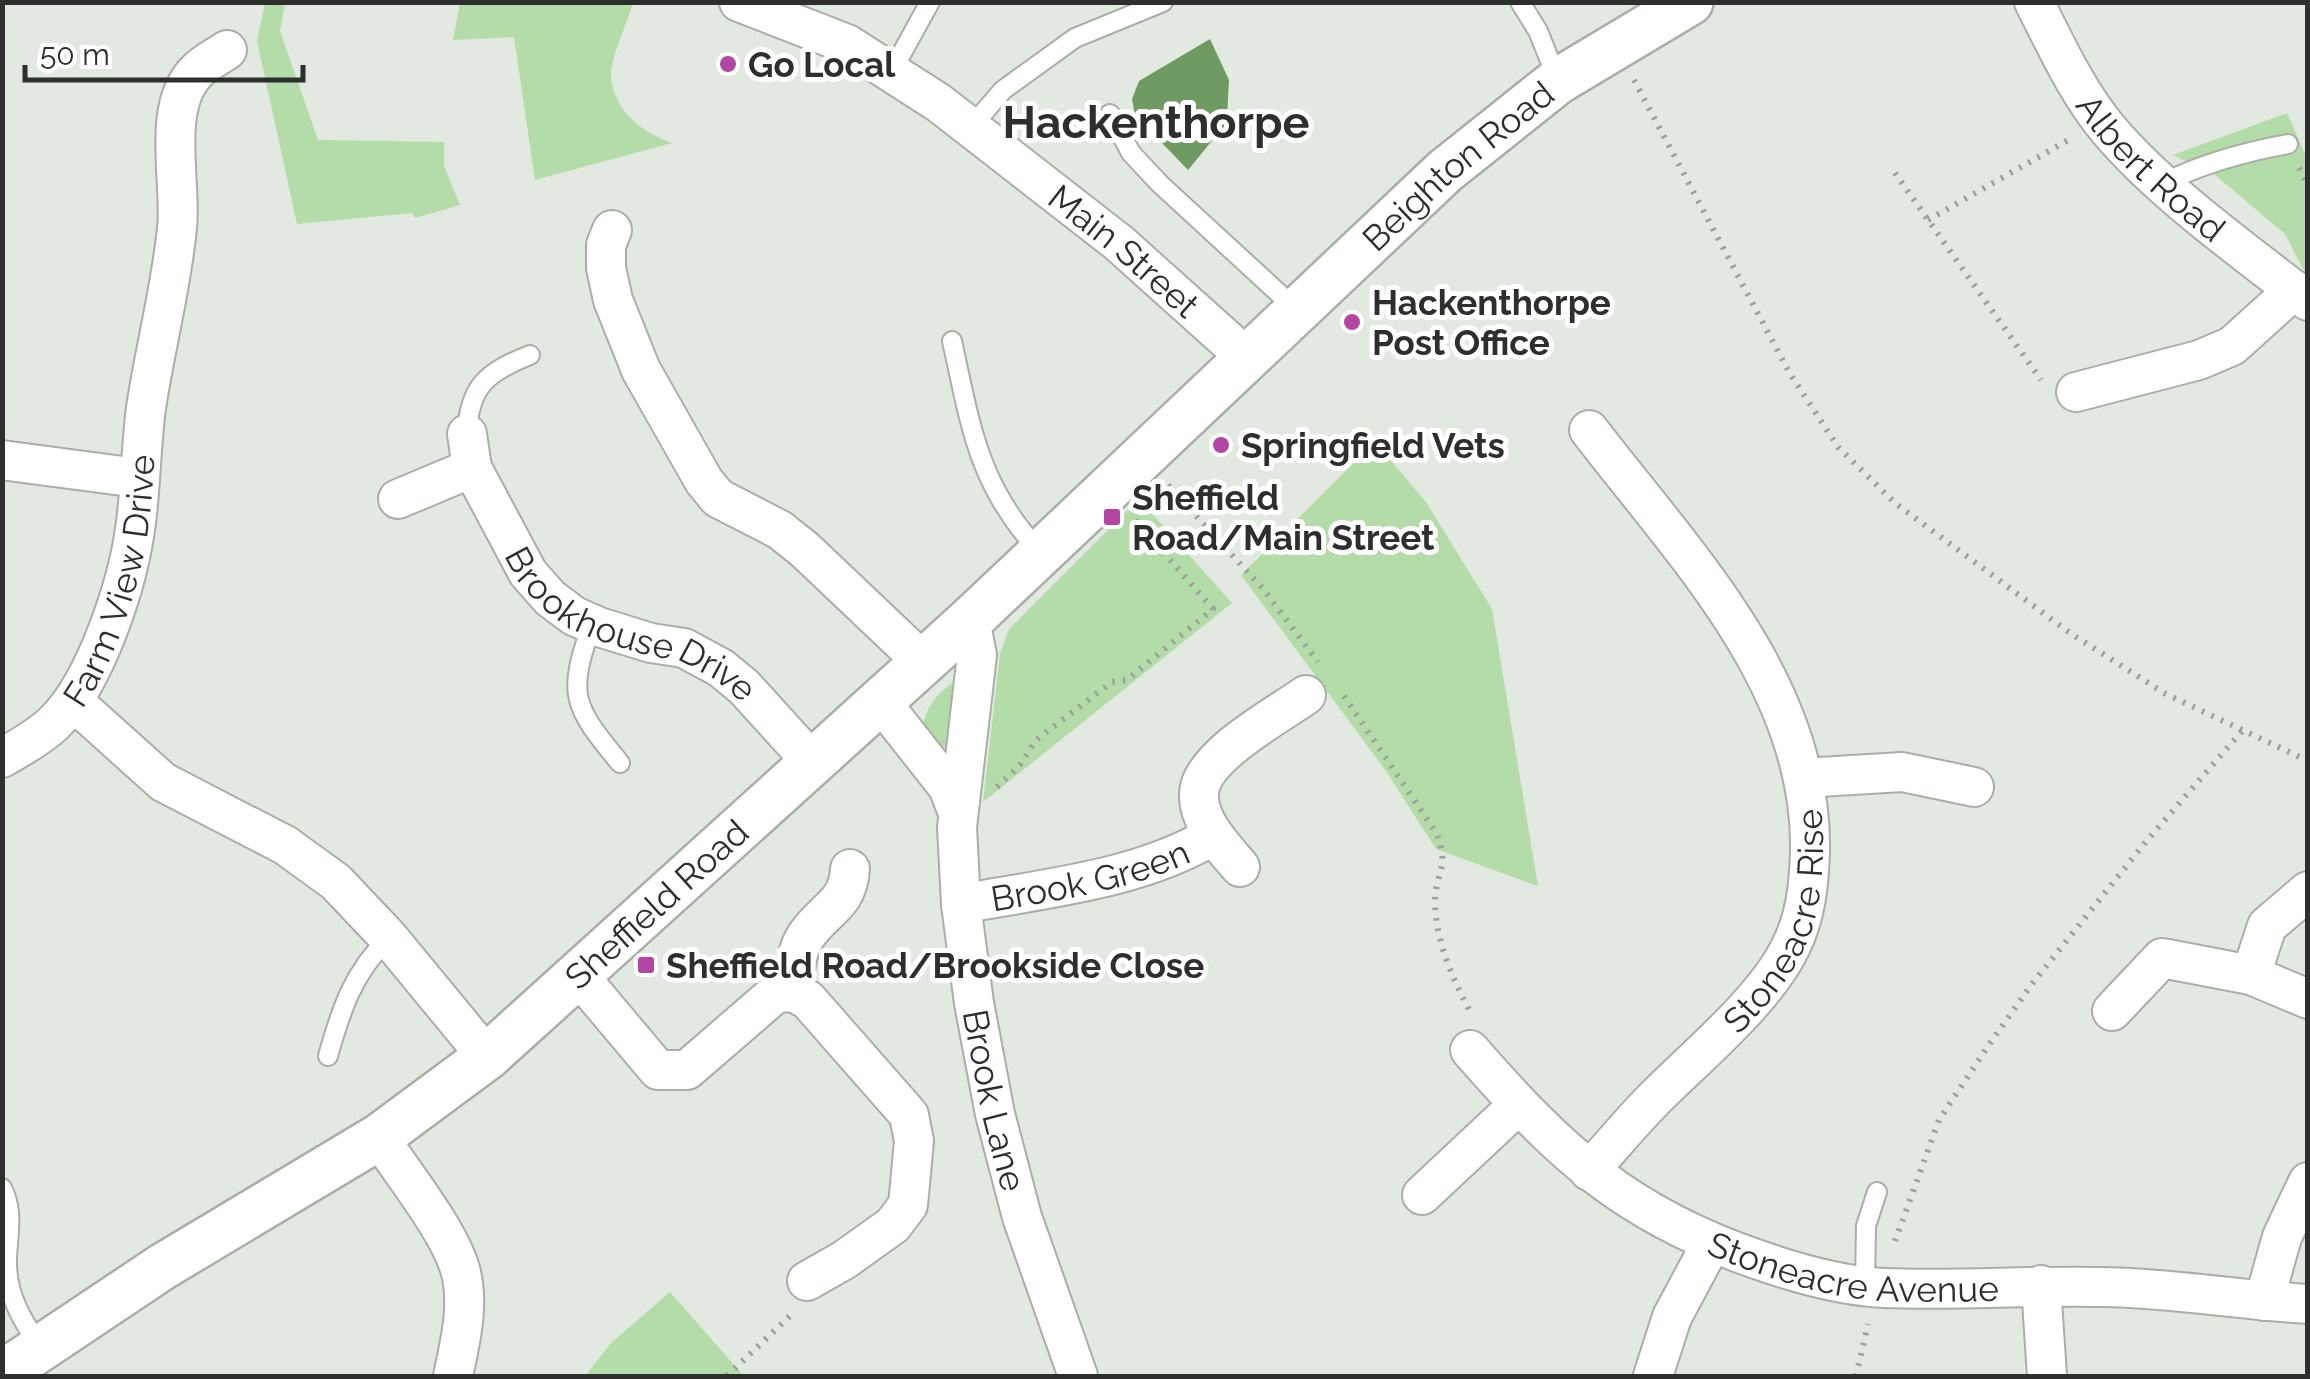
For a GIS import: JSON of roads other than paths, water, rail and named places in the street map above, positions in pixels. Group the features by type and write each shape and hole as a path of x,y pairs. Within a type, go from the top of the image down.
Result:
{"street":[{"name":"Beighton Road","path":"1246,357 1445,171 1558,81 1690,2"},
{"name":"Albert Road","path":"2034,2 2102,120 2162,183 2301,295"},
{"name":"Main Street","path":"747,4 848,44 892,71 971,127 1119,243 1246,357"},
{"name":"Farm View Drive","path":"227,50 195,73 183,96 175,135 178,222 147,406 136,522 128,564 94,661 73,701 163,782 285,844 336,882 389,938 487,1057"},
{"path":"612,230 606,244 606,268 613,300 640,370 704,481 718,498 780,530 806,550 923,662"},
{"path":"2076,392 2199,360 2232,346 2301,295"},
{"name":"Sheffield Road","path":"2,1374 162,1267 379,1138 487,1057 970,620 1246,357"},
{"name":"Stoneacre Rise","path":"1589,430 1721,601 1746,640 1788,724 1803,778 1810,826 1806,907 1790,949 1711,1045 1653,1100 1589,1171"},
{"path":"398,499 470,451"},
{"name":"Brookhouse Drive","path":"470,451 528,573 550,598 592,624 627,638 684,648 721,668 744,687 813,763"},
{"path":"2,460 138,478"},
{"name":"Brook Lane","path":"970,620 977,655 958,820 961,904 974,1003 995,1114 1022,1217 1078,1376"},
{"name":"Brook Green","path":"1240,867 1214,835 1198,792 1230,747 1322,684"},
{"path":"2,758 52,725 73,701"},
{"name":"Brook Lane","path":"881,702 948,788 958,820"},
{"path":"1803,778 1902,772 1974,787"},
{"name":"Brook Green","path":"961,904 1149,866 1184,854 1214,835"},
{"path":"793,992 797,958 806,936 840,900 849,885 850,869"},
{"path":"2250,974 2267,926 2308,891"},
{"path":"2112,1011 2162,958 2250,974 2308,999"},
{"path":"578,975 658,1070 670,1071 687,1070 776,993 793,992 808,1000 909,1115 914,1141 908,1205 893,1225 807,1281"},
{"name":"Stoneacre Avenue","path":"1470,1050 1518,1105 1589,1171 1659,1220 1711,1244 1805,1275 1873,1286 2114,1287 2308,1304"},
{"path":"1422,1195 1518,1105"},
{"path":"379,1138 450,1244 461,1271 462,1334 453,1376"},
{"path":"2264,1301 2282,1236 2308,1182"},
{"path":"1653,1376 1672,1317 1711,1244"},
{"path":"2041,1286 2048,1376"}],"lane":[{"path":"892,71 930,2"},
{"path":"971,127 1003,90 1076,38 1163,2"},
{"path":"1520,2 1538,31 1558,81"},
{"path":"1110,114 1131,154 1297,310"},
{"path":"2162,183 2236,154 2288,144"},
{"path":"952,341 974,442 990,484 1005,510 1041,553"},
{"path":"470,451 468,408 478,386 501,366 530,355"},
{"path":"592,624 575,675 576,689 584,713 620,764"},
{"path":"328,1056 344,1001 359,971 389,938"},
{"path":"2,1188 10,1203 8,1280 22,1321 40,1347"},
{"path":"1873,1286 1866,1226 1878,1192"}],"place":[{"name":"Go Local","path":"728,64"},
{"name":"Hackenthorpe Post Office","path":"1352,322"},
{"name":"Springfield Vets","path":"1221,445"},
{"name":"Sheffield Road/Main Street","path":"1112,517"},
{"name":"Sheffield Road/Brookside Close","path":"646,965"}],"district":[{"name":"Hackenthorpe","path":"1156,122"}]}
